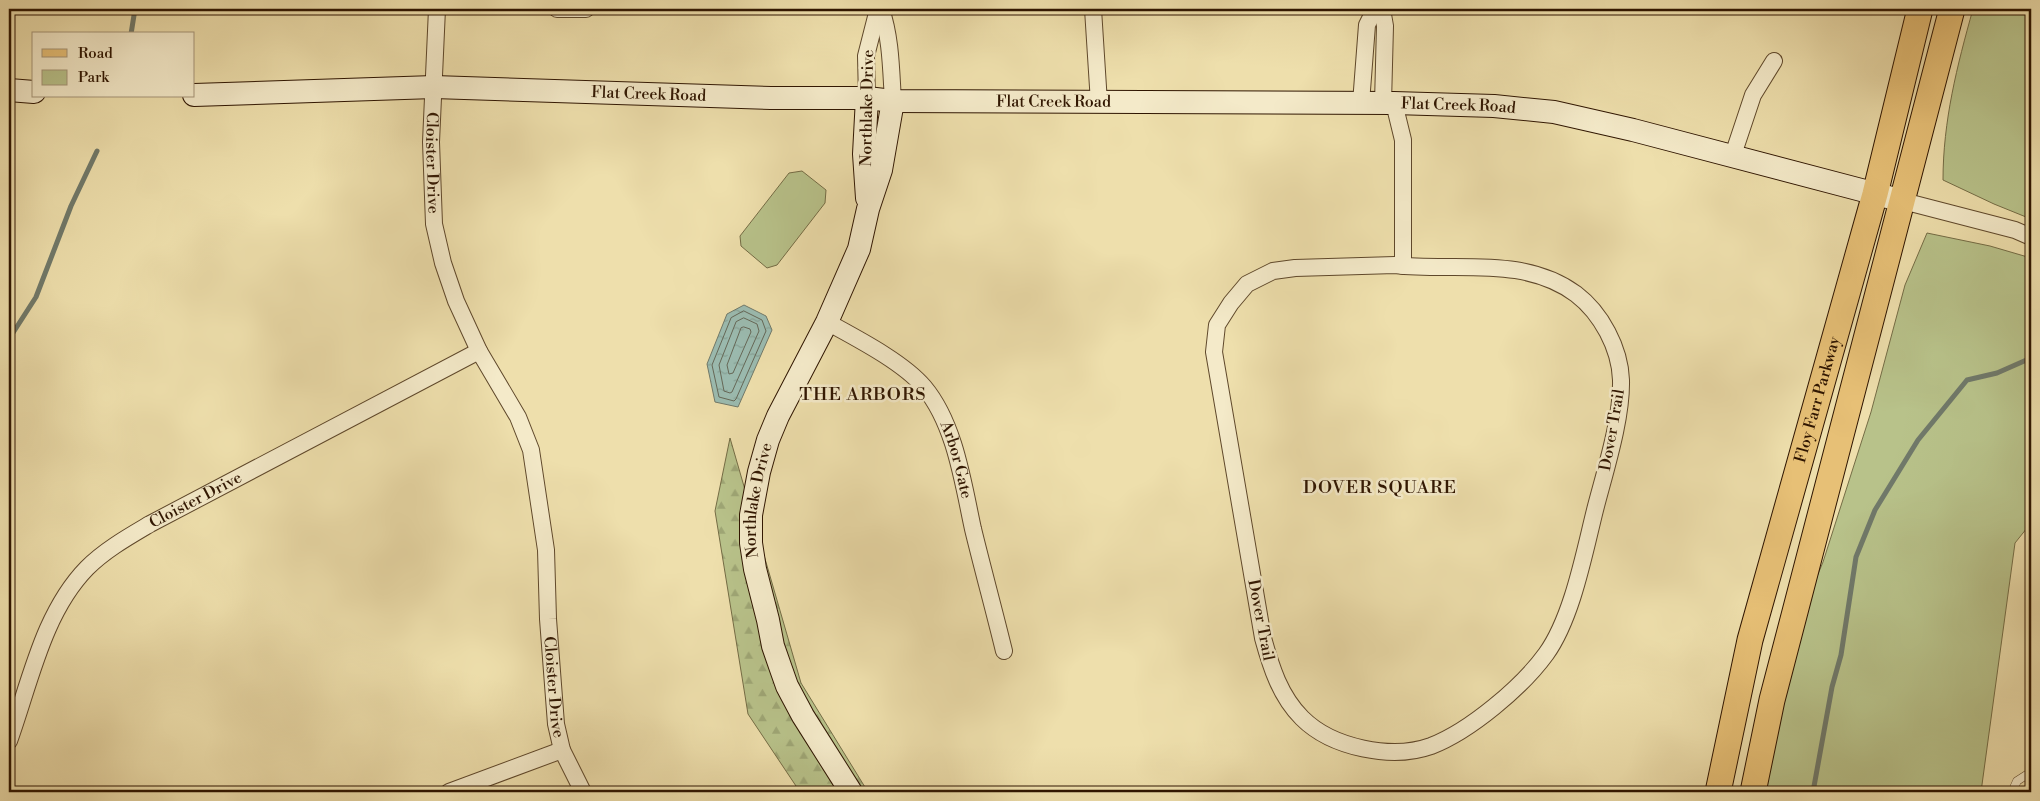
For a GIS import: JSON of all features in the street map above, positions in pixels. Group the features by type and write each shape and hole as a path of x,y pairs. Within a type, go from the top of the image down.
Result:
{"main road":[{"name":"Floy Farr Parkway","path":"1718,792 1750,640 1875,194 1920,9"},
{"name":"Floy Farr Parkway","path":"1753,792 1772,700 1952,9"}],"street":[{"name":"Cloister Drive","path":"437,9 431,142 434,224 443,263 456,301 479,351 518,417 531,450 546,550 553,689 562,750 583,792"},
{"path":"557,9 586,9"},
{"name":"Northlake Drive","path":"868,208 864,154 866,56 879,9"},
{"name":"Northlake Drive","path":"851,792 808,724 787,686 773,646 751,543 751,515 759,472 768,440 778,416 827,322 859,249 868,208 881,170 893,101 891,60 885,21 879,9"},
{"path":"1093,9 1099,102"},
{"path":"1375,9 1367,26 1379,103 1403,140 1403,266"},
{"path":"1379,103 1384,26 1382,9"},
{"path":"1733,155 1753,96 1774,61"},
{"name":"Flat Creek Road","path":"195,95 434,87 771,98 866,98 893,101 1379,103 1494,106 1554,112 1633,130 1903,201"},
{"path":"9,90 32,92"},
{"path":"1903,201 2015,230 2031,237"},
{"name":"Dover Trail","path":"1340,266 1403,266 1503,268 1529,272 1554,280 1577,294 1595,313 1608,333 1618,358 1621,380 1618,412 1609,454 1580,569 1561,625 1547,653 1509,693 1470,725 1431,746 1403,751 1377,751 1352,747 1326,735 1302,719 1285,696 1272,672 1263,638 1214,352 1217,326 1231,303 1247,284 1273,271 1340,266"},
{"name":"Arbor Gate","path":"827,322 903,369 923,386 936,402 946,421 1004,651"},
{"name":"Cloister Drive","path":"9,741 54,615 68,593 88,568 115,546 150,524 479,351"},
{"path":"449,792 562,750"}],"lane":[{"path":"2012,792 2017,781 2031,772"}],"green space":[{"path":"1973,9 2031,9 2031,219 1943,180 1948,115"},
{"path":"802,171 826,190 825,203 777,265 767,268 741,246 740,236 789,173"},
{"path":"1927,233 1990,246 2031,258 2031,523 2015,543 1981,792 1753,792 1784,656 1823,562 1871,412 1905,285"},
{"path":"730,438 801,683 868,792 800,792 748,714 715,511"}],"water":[{"path":"744,305 766,316 772,330 738,407 715,402 707,364 727,314"}],"waterway":[{"path":"131,32 135,9"},
{"path":"9,339 36,297 71,206 97,151"},
{"path":"1813,792 1832,687 1841,655 1856,557 1875,510 1918,440 1967,380 1997,373 2031,358"}],"district":[{"name":"THE ARBORS","path":"863,394"},
{"name":"DOVER SQUARE","path":"1380,487"}]}
